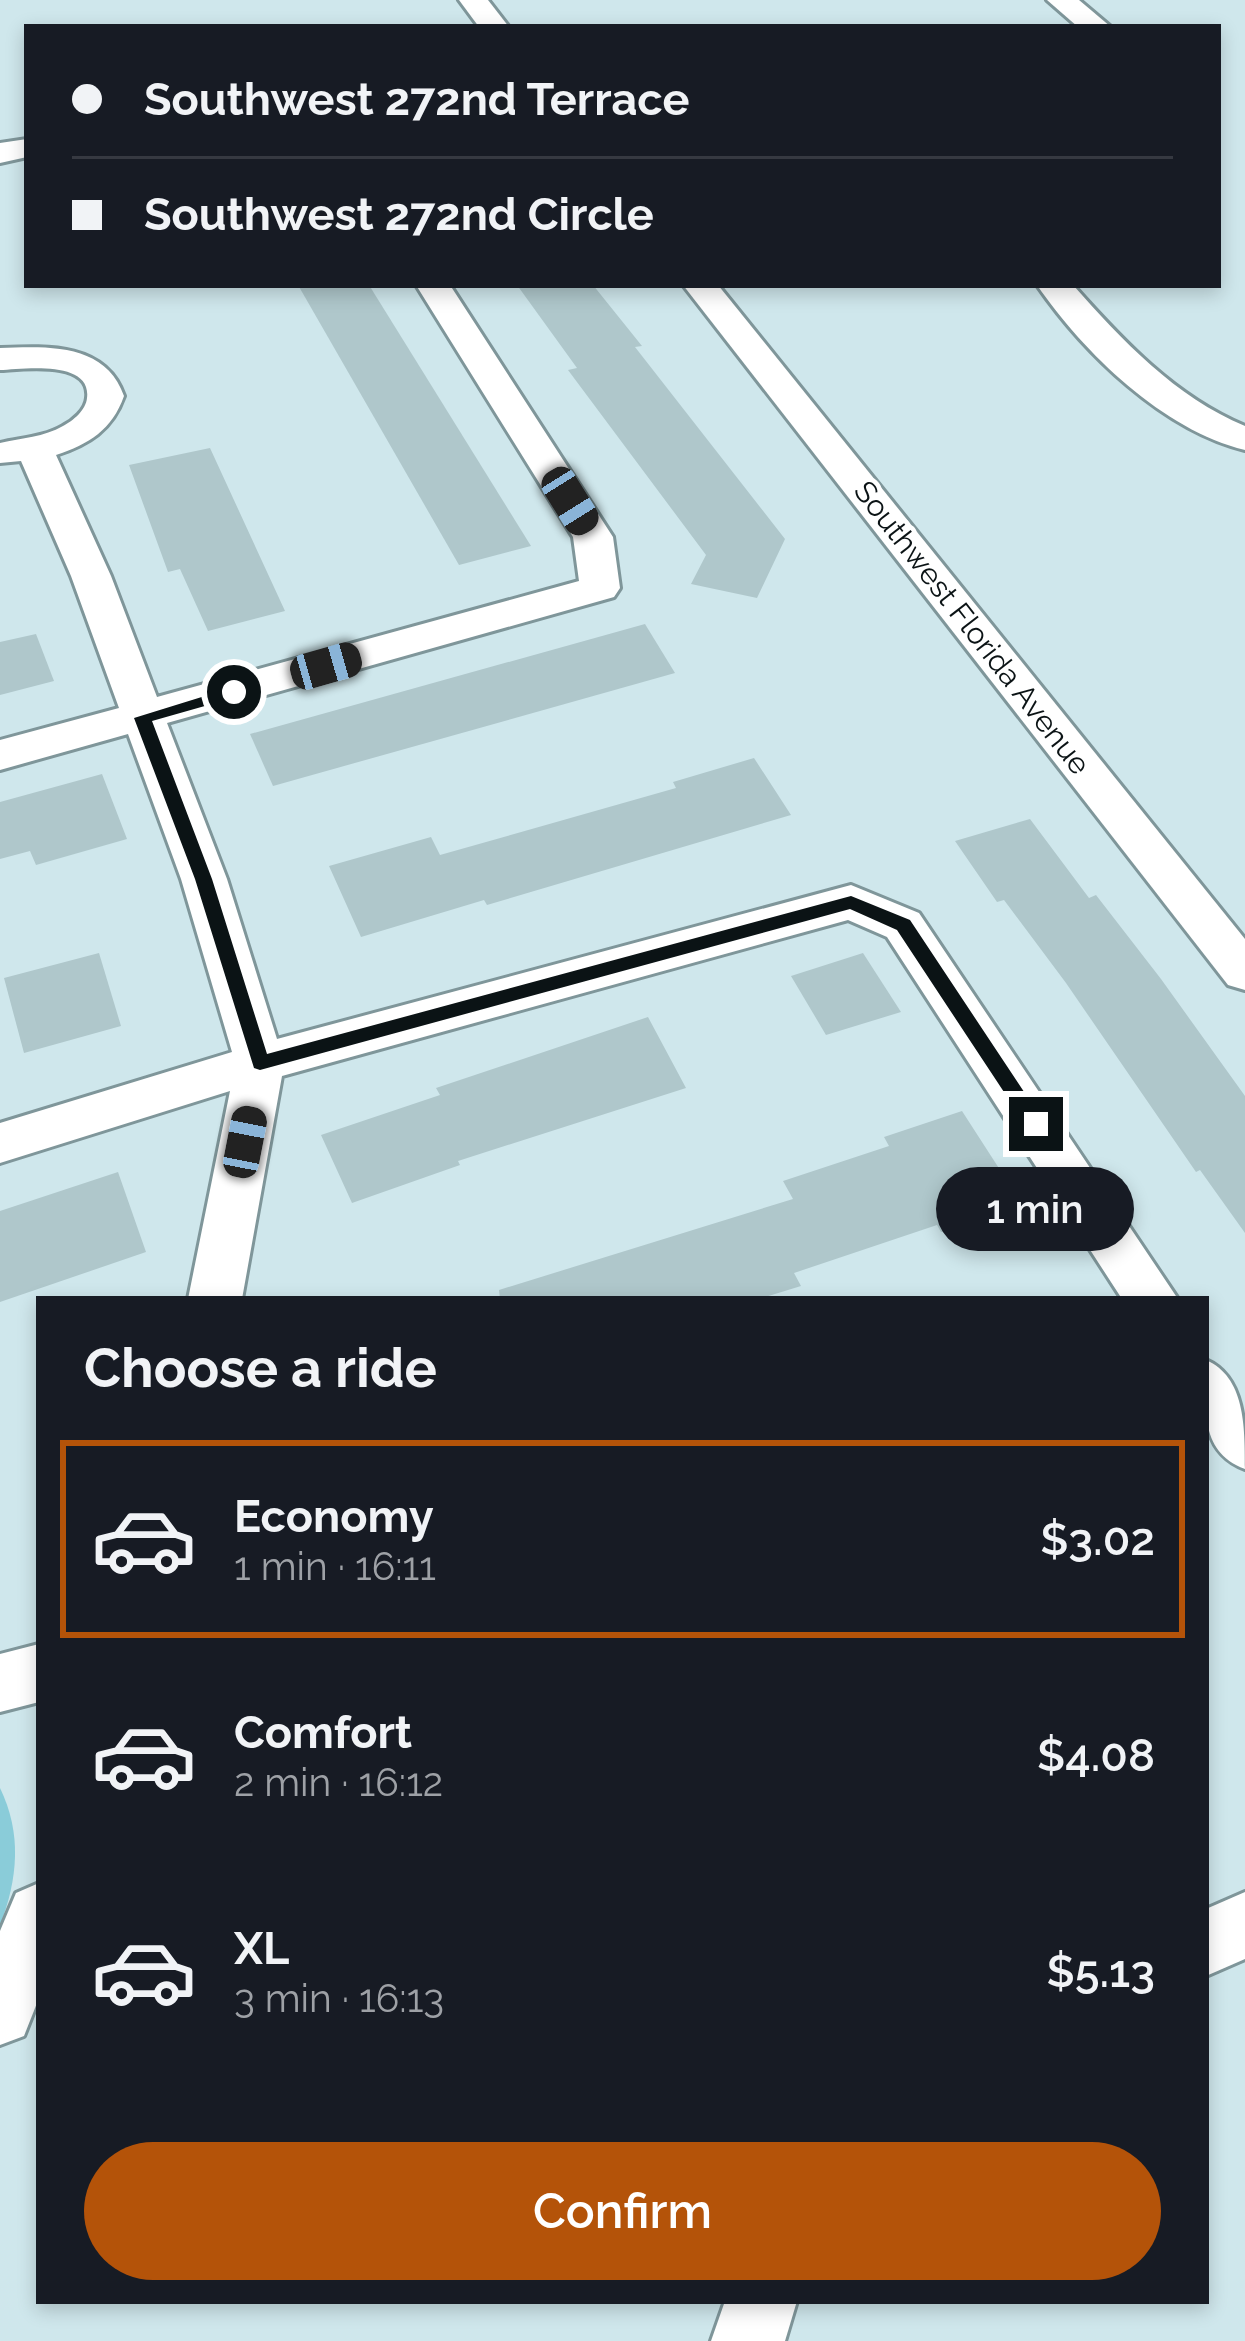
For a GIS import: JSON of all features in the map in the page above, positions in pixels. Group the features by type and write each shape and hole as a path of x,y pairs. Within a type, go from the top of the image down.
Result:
{"street":[{"path":"473,0 492,24"},
{"path":"1061,0 1092,24"},
{"path":"0,755 600,588 593,537 436,288"},
{"name":"Southwest Florida Avenue","path":"702,288 1245,972"},
{"path":"1057,288 1155,386 1186,410 1245,439"},
{"path":"3,351 80,362 97,372 107,386 108,402 100,418 82,433 18,452 91,576 204,879 260,1063 216,1296"},
{"path":"0,1143 260,1063 851,902 903,925 1131,1294"},
{"path":"1209,1389 1245,1444"},
{"path":"0,1683 36,1674"},
{"path":"0,2012 36,1923"},
{"path":"1209,1942 1245,1925"},
{"path":"748,2341 759,2304"}],"shaded area":[{"path":"0,1788 12,1822 15,1856 0,1925"}],"building":[{"path":"300,288 371,288 531,546 459,565"},
{"path":"519,288 595,288 642,346 635,347 785,539 757,598 691,584 706,555 568,370 577,368"},
{"path":"210,448 285,611 208,631 180,569 168,572 129,465"},
{"path":"645,624 675,673 273,786 250,734"},
{"path":"36,634 54,681 0,695 0,642"},
{"path":"754,758 791,815 487,905 484,900 361,937 329,866 431,837 440,855 676,788 673,782"},
{"path":"102,774 127,839 36,865 30,851 0,859 0,802"},
{"path":"1030,819 1089,898 1096,895 1245,1096 1245,1233 1200,1170 1196,1172 1066,983 1004,900 997,902 955,841"},
{"path":"99,953 121,1026 24,1053 4,978"},
{"path":"863,953 901,1012 826,1035 791,976"},
{"path":"648,1017 686,1088 458,1161 460,1165 352,1203 321,1135 440,1095 436,1088"},
{"path":"962,1111 1022,1204 941,1232 937,1225 794,1273 801,1286 769,1296 500,1296 499,1290 793,1199 783,1181 889,1146 884,1137"},
{"path":"118,1172 146,1252 0,1302 0,1211"}],"route":[{"path":"234,692 142,718 204,879 260,1063 851,902 903,925 1036,1124"}]}
